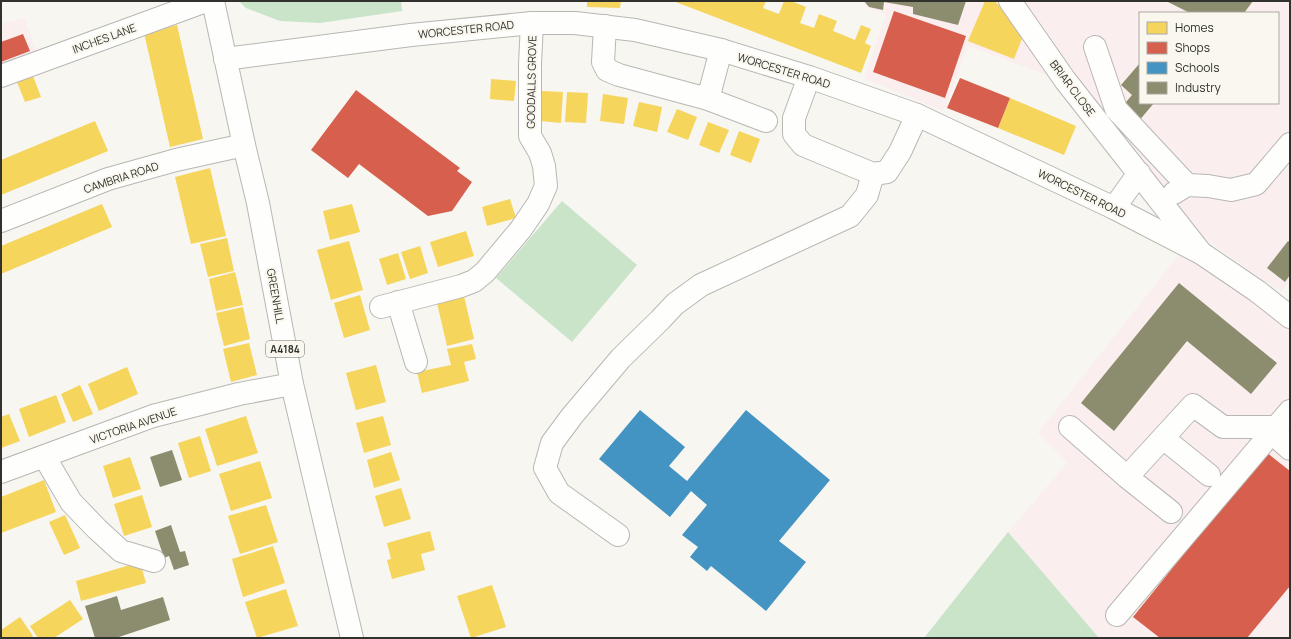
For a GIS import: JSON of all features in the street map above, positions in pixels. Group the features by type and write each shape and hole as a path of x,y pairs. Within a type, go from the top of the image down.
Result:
{"main road":[{"name":"INCHES LANE","path":"1,76 206,1"},
{"name":"GREENHILL","path":"213,1 258,203 292,384 351,638"},
{"name":"BRIAR CLOSE","path":"1010,1 1065,80 1201,253"},
{"name":"WORCESTER ROAD","path":"225,59 411,35 532,23 575,23 635,30 721,50 809,77 917,115 1114,208 1201,253 1257,291 1290,317"},
{"name":"GOODALLS GROVE","path":"416,362 390,304 461,286 474,281 486,272 521,229 538,204 546,186 544,166 540,153 530,136 530,64 532,23"},
{"path":"605,26 603,62 607,70 619,75 708,100 766,121"},
{"path":"1095,47 1116,109 1187,185"},
{"path":"708,100 721,50"},
{"path":"809,77 794,118 794,134 803,145 873,174 887,172 900,152 917,115"},
{"path":"1162,202 1187,185 1208,186 1231,190 1256,184 1290,144"},
{"name":"CAMBRIA ROAD","path":"1,221 108,179 176,160 244,145"},
{"path":"1114,208 1139,173"},
{"path":"618,535 559,493 545,468 552,443 572,416 621,358 660,320 674,304 702,285 850,216 867,195 873,174"},
{"name":"VICTORIA AVENUE","path":"1,472 153,416 239,394 292,384"},
{"path":"1127,477 1193,405 1223,427 1283,419"},
{"path":"1283,419 1281,442 1290,449"},
{"path":"1117,615 1283,419"},
{"path":"1070,427 1127,477 1171,512"},
{"path":"1163,438 1209,475"},
{"path":"44,456 70,502 97,529 121,551 154,561"}],"shaded area":[{"path":"862,1 1290,1 1290,281 1281,292 1156,205 1064,81 968,46 944,111 864,78 886,14 867,8"},
{"path":"25,18 38,58 1,72 1,24"},
{"path":"1184,248 1290,327 1290,638 1099,638 1008,532 1067,463 1038,433"}],"green space":[{"path":"239,1 401,1 402,11 320,23 280,21 246,8"},
{"path":"562,201 637,265 572,342 496,278"},
{"path":"1008,532 1099,638 924,638"}],"building: Homes":[{"path":"587,1 621,1 620,8 587,7"},
{"path":"673,1 766,1 763,8 779,14 784,1 791,1 806,7 800,23 814,28 819,14 837,21 833,31 855,40 861,25 871,29 865,43 871,46 861,73"},
{"path":"985,1 995,1 1023,36 1014,59 968,41"},
{"path":"177,25 203,139 170,147 144,33"},
{"path":"33,76 41,97 25,102 17,82"},
{"path":"491,79 516,81 514,101 490,99"},
{"path":"542,91 563,92 561,123 540,121"},
{"path":"567,92 588,93 586,123 565,122"},
{"path":"603,94 628,98 624,124 600,121"},
{"path":"1010,98 1076,126 1064,155 998,128"},
{"path":"639,102 662,107 657,132 633,126"},
{"path":"677,109 697,117 688,140 667,132"},
{"path":"95,121 108,151 1,195 1,160"},
{"path":"708,122 729,130 719,153 699,145"},
{"path":"739,131 760,139 751,163 730,155"},
{"path":"210,168 226,236 191,244 175,177"},
{"path":"510,199 516,218 487,226 482,207"},
{"path":"102,204 112,227 1,274 1,246"},
{"path":"352,204 360,232 330,240 323,211"},
{"path":"466,231 474,256 438,267 430,242"},
{"path":"227,238 234,271 208,277 200,244"},
{"path":"349,241 363,290 331,300 317,250"},
{"path":"420,246 428,273 410,279 401,252"},
{"path":"398,253 406,279 387,285 379,259"},
{"path":"235,272 243,305 216,311 209,279"},
{"path":"360,295 370,330 344,338 334,303"},
{"path":"464,296 474,339 447,346 437,303"},
{"path":"243,307 250,339 224,346 216,313"},
{"path":"249,343 257,375 231,382 223,349"},
{"path":"472,344 476,359 464,362 469,381 422,393 417,372 451,365 447,349"},
{"path":"376,365 386,402 356,410 346,373"},
{"path":"127,367 138,394 99,411 88,384"},
{"path":"80,385 93,414 73,422 61,394"},
{"path":"56,395 66,422 29,437 19,409"},
{"path":"9,414 20,441 1,448 1,417"},
{"path":"246,416 258,453 217,466 205,429"},
{"path":"383,416 391,445 364,453 356,423"},
{"path":"200,436 211,471 189,478 178,443"},
{"path":"391,452 400,480 374,488 367,460"},
{"path":"130,457 141,489 113,498 103,466"},
{"path":"260,461 272,498 231,511 219,474"},
{"path":"44,480 56,512 1,533 1,497"},
{"path":"401,488 411,519 384,527 375,496"},
{"path":"142,495 152,527 124,536 114,504"},
{"path":"266,505 278,542 240,554 228,516"},
{"path":"65,515 80,548 64,555 49,522"},
{"path":"430,531 435,550 421,554 425,570 392,579 387,560 391,559 387,543"},
{"path":"273,546 285,583 243,597 232,559"},
{"path":"140,562 146,583 81,601 76,581"},
{"path":"492,585 506,627 471,638 457,596"},
{"path":"286,589 298,626 257,638 245,602"},
{"path":"70,600 83,619 54,638 38,638 30,626"},
{"path":"20,617 33,636 30,638 1,638 1,630"}],"building: Shops":[{"path":"894,11 966,36 945,98 873,72"},
{"path":"23,34 30,51 1,62 1,42"},
{"path":"960,78 1010,98 998,128 947,108"},
{"path":"356,90 460,168 457,171 472,182 452,211 428,216 359,164 348,178 311,150"},
{"path":"1266,452 1290,471 1290,586 1247,638 1160,638 1133,617"}],"building: Schools":[{"path":"640,410 685,447 669,466 687,481 746,410 830,480 779,541 806,562 766,611 711,566 707,571 690,557 698,547 682,535 707,505 691,491 670,517 599,459"}],"building: Industry":[{"path":"864,1 966,1 958,25 913,14 913,7 884,2 883,10 869,7"},
{"path":"1166,1 1253,1 1245,12 1188,12"},
{"path":"1139,64 1139,104 1153,104 1138,122 1121,108 1132,95 1121,85"},
{"path":"1288,241 1290,242 1290,275 1285,282 1267,268"},
{"path":"1179,283 1277,363 1251,394 1187,341 1114,431 1081,403"},
{"path":"172,450 182,480 160,487 150,457"},
{"path":"171,525 180,552 185,551 189,565 174,570 169,556 164,558 155,531"},
{"path":"117,596 121,610 163,597 170,620 116,638 95,638 85,606"}]}
